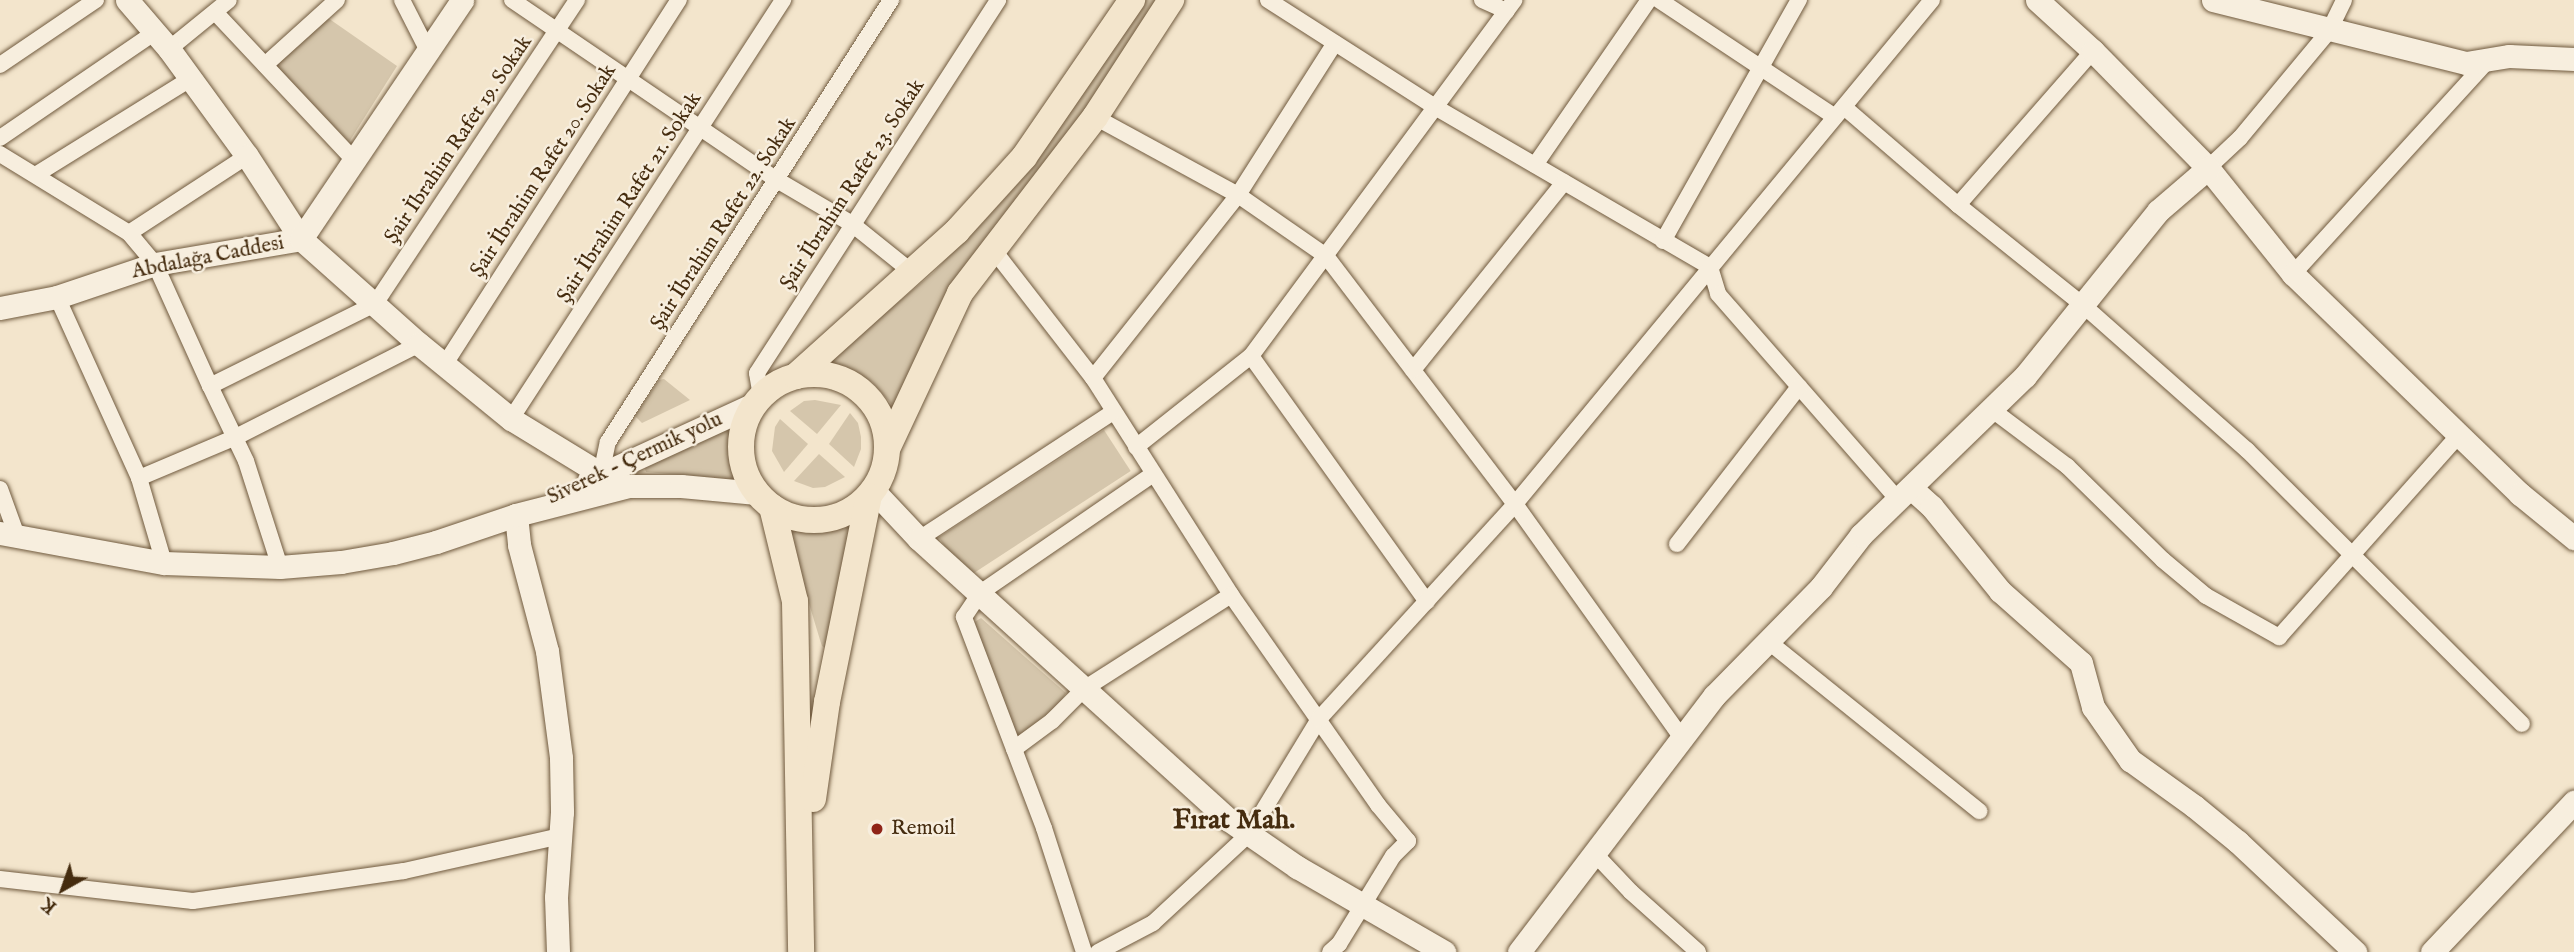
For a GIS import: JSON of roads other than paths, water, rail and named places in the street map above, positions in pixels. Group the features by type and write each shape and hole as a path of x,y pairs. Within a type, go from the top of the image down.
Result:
{"main road":[{"path":"796,376 957,231 1024,157 1132,0"},
{"path":"764,500 791,517 812,520 833,518 852,509 871,493 881,478 887,449 960,293 1095,117 1171,0"},
{"path":"801,952 802,877 795,601 764,500 744,467 741,439 757,400 777,383 796,376 816,374 852,384 878,412 885,430 887,449"},
{"path":"802,877 827,702 871,493"}],"street":[{"path":"0,65 96,0"},
{"path":"127,0 247,156 301,239 419,344 511,419 601,474 629,486"},
{"path":"0,138 161,41 215,12 229,0"},
{"path":"265,65 337,0"},
{"path":"402,0 428,51"},
{"name":"Abdalağa Caddesi","path":"0,308 57,297 155,264 301,239 462,0"},
{"path":"512,0 777,180 852,224 912,272"},
{"name":"Şair İbrahim Rafet 19. Sokak","path":"375,304 577,0"},
{"name":"Şair İbrahim Rafet 20. Sokak","path":"445,364 679,0"},
{"name":"Şair İbrahim Rafet 21. Sokak","path":"511,419 783,0"},
{"name":"Şair İbrahim Rafet 22. Sokak","path":"601,474 608,442 891,0"},
{"name":"Şair İbrahim Rafet 23. Sokak","path":"757,400 757,373 998,0"},
{"path":"1268,0 1435,107 1710,267 1718,294 1799,387 1905,495 1932,507 2000,591 2081,663 2093,707 2130,760 2229,835 2355,952"},
{"path":"1136,447 1251,356 1510,5 1482,0"},
{"path":"1535,165 1649,0"},
{"path":"1659,0 1760,68 1839,112 2083,304 2247,450 2522,724"},
{"path":"1663,241 1799,0"},
{"path":"1098,952 1153,923 1249,834 1319,719 1515,505 1932,0"},
{"path":"2037,0 2093,51 2208,168 2293,274 2521,494 2574,538"},
{"path":"1519,952 1714,696 1821,587 1861,535 2025,376 2158,211 2240,138 2329,30 2344,0"},
{"path":"2219,1 2466,63 2509,57 2574,59"},
{"path":"215,12 355,161"},
{"path":"1093,378 1238,195 1335,43"},
{"path":"1958,205 2093,51"},
{"path":"2293,274 2489,60"},
{"path":"37,174 190,79"},
{"path":"1095,117 1238,195 1326,256 1515,505 1681,737"},
{"path":"0,154 37,174 129,233 155,264 236,437 279,567"},
{"path":"129,233 247,156"},
{"path":"1413,370 1563,182"},
{"path":"992,248 1093,378 1231,595 1378,805 1408,841 1393,856 1339,944 1329,952"},
{"path":"57,297 139,478 164,563"},
{"path":"210,386 375,304"},
{"path":"139,478 236,437 419,344"},
{"path":"1251,356 1427,602"},
{"path":"1677,544 1799,387"},
{"name":"Siverek - Çermik yolu","path":"516,515 757,400"},
{"path":"1991,409 2067,466 2163,560 2206,596 2279,637 2459,435"},
{"path":"919,539 1113,412"},
{"path":"1084,952 1044,828 964,617 980,593 1153,474"},
{"name":"Siverek - Çermik yolu","path":"9,535 164,563 279,567 341,562 393,553 436,542 516,515 629,486 681,486 764,500"},
{"path":"0,489 9,535"},
{"path":"871,493 1229,820 1297,867 1444,952"},
{"path":"516,515 519,545 548,651 561,758 556,897 558,952"},
{"path":"1014,749 1052,721 1084,689 1231,595"},
{"path":"1769,642 1979,811"},
{"path":"2432,952 2574,802"},
{"path":"0,879 194,901 404,872 560,836"},
{"path":"1595,854 1631,892 1698,952"}],"place":[{"name":"Remoil","path":"877,829"}],"district":[{"name":"Fırat Mah.","path":"1234,821"}]}
